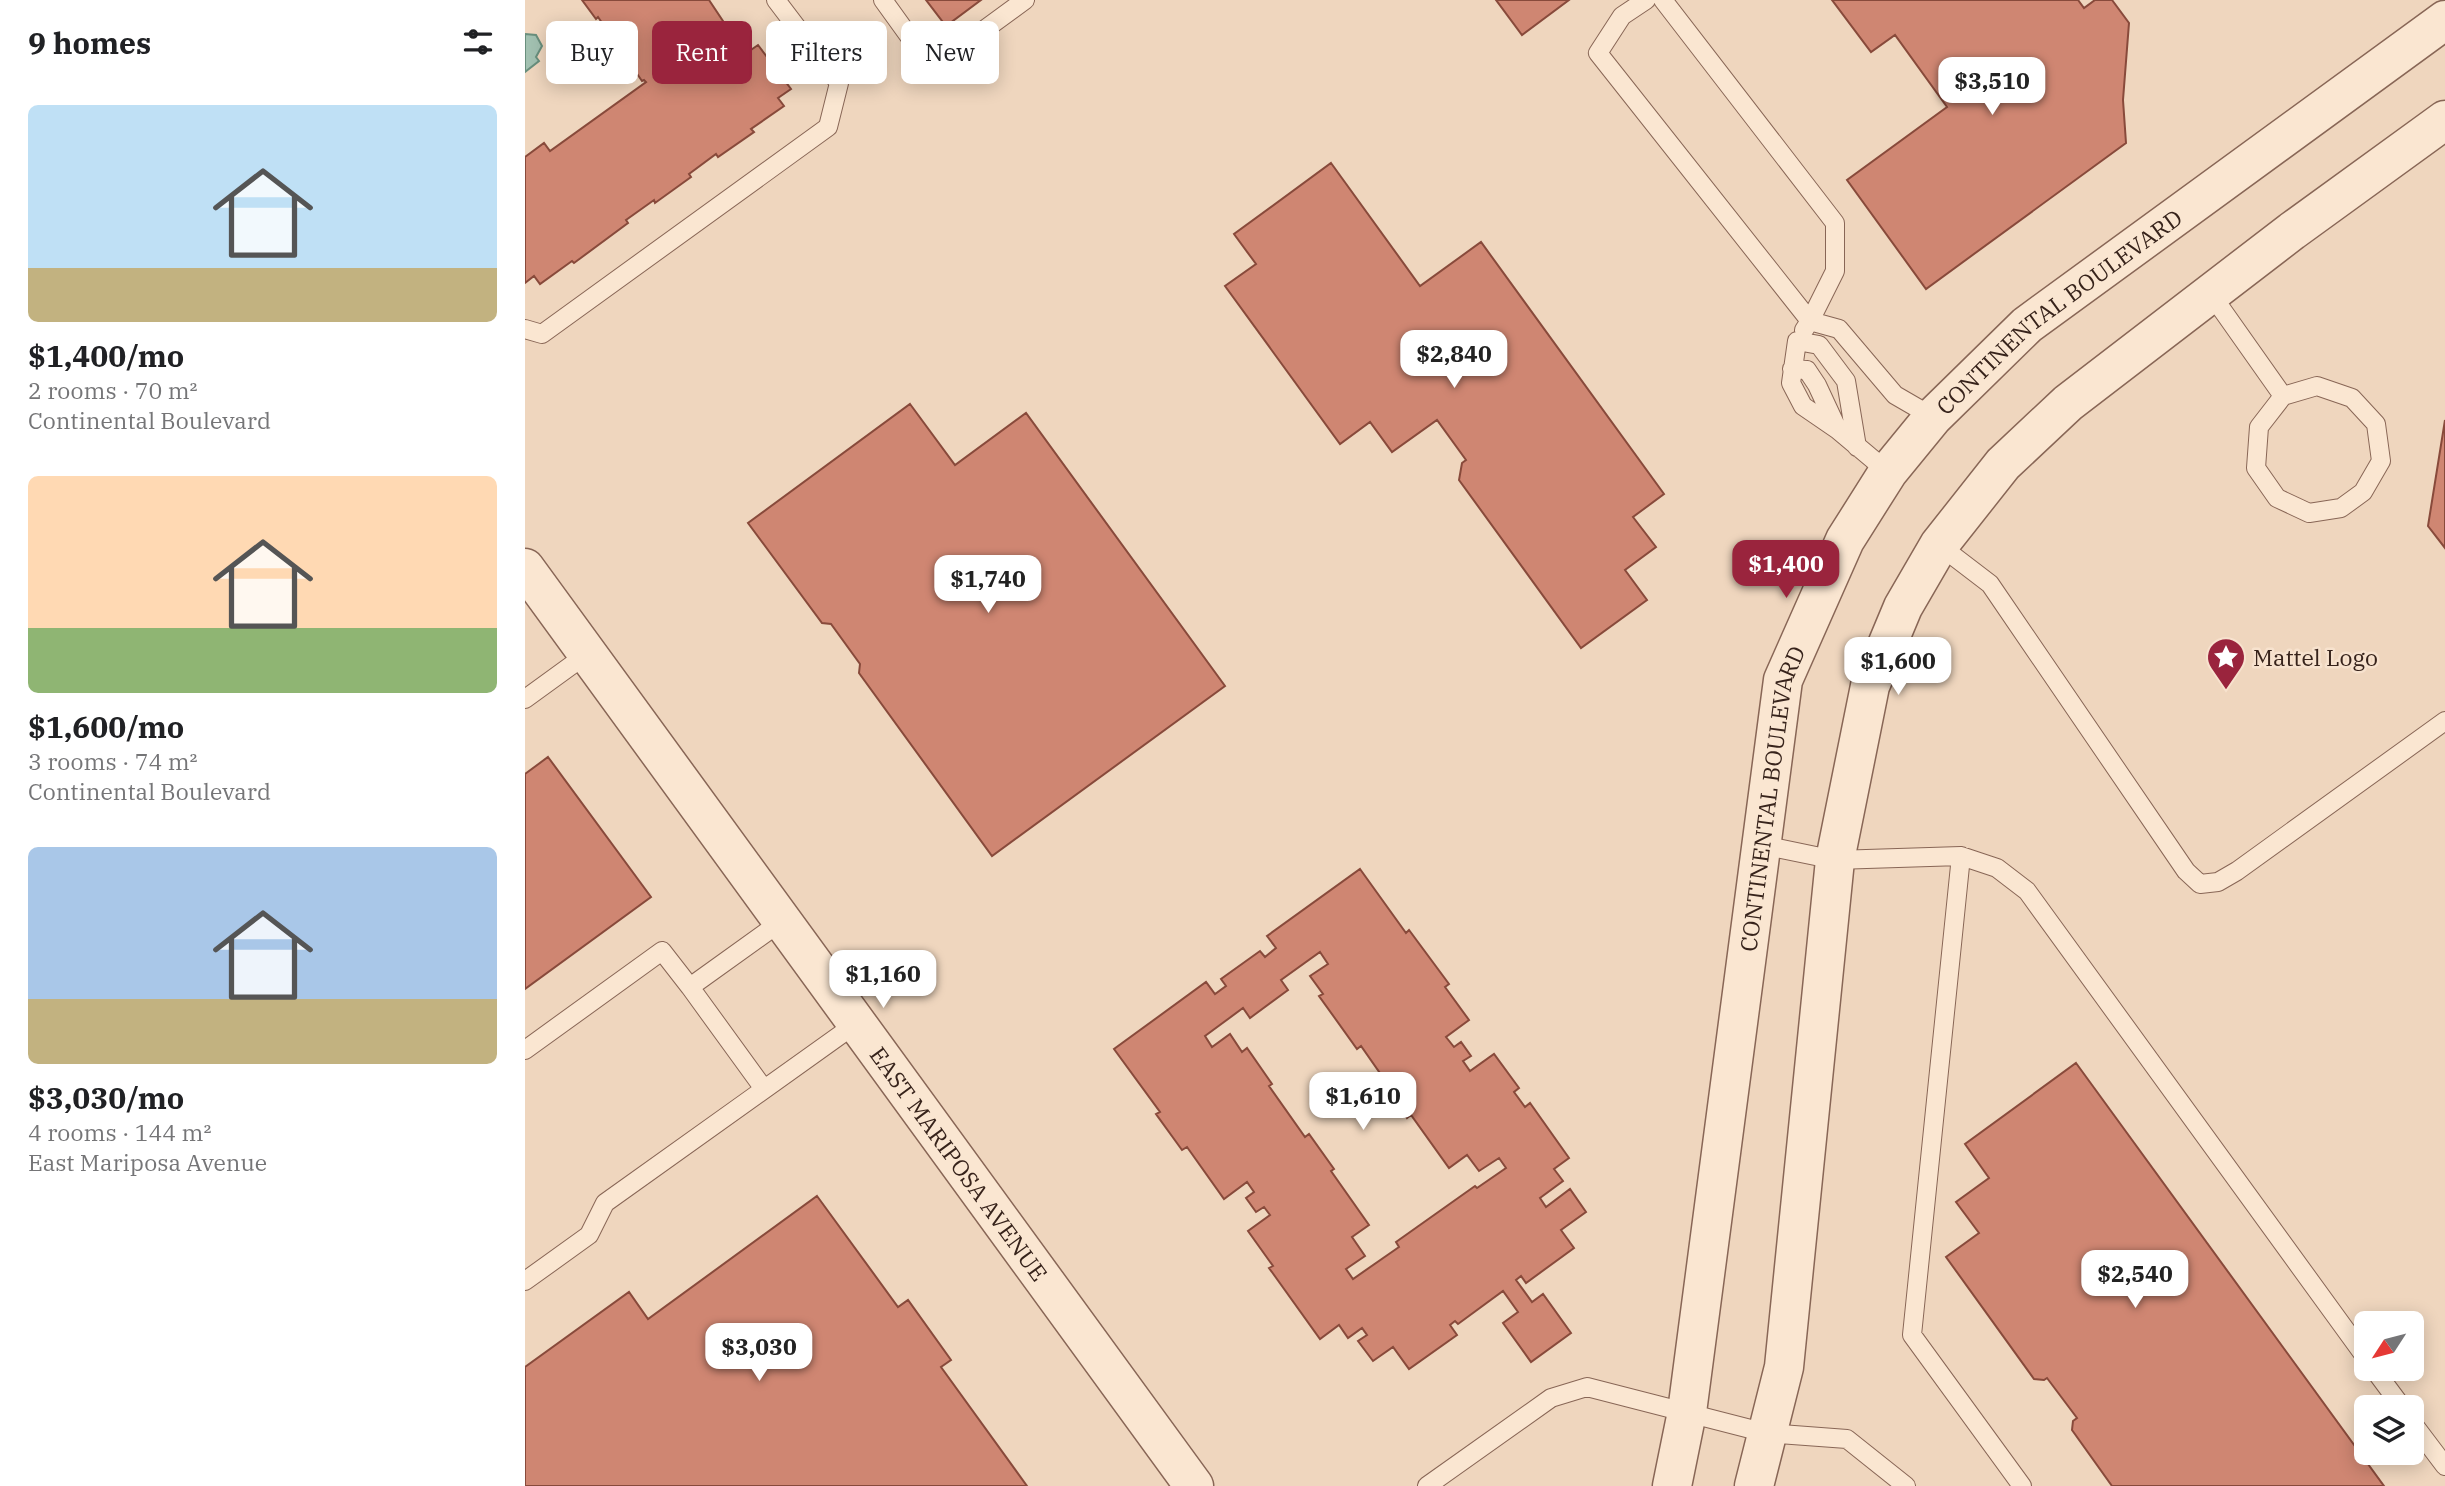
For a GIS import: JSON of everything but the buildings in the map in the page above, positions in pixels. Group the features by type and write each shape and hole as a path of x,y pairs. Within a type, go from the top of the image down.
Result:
{"street":[{"name":"CONTINENTAL BOULEVARD","path":"1672,1486 1687,1412 1783,680 1845,540 1888,472 1933,417 2027,325 2443,25"},
{"path":"1754,1486 1784,1367 1835,860 1870,686 1903,607 1939,545 2003,464 2068,403 2445,120"},
{"name":"EAST MARIPOSA AVENUE","path":"525,568 1195,1486"}],"lane":[{"path":"525,329 542,334 828,127 839,83 776,0"},
{"path":"883,0 932,68 1025,0"},
{"path":"1646,0 1622,16 1598,53 1810,321 1839,330 1895,395 1933,417"},
{"path":"1663,0 1835,223 1835,271 1797,341 1791,383 1803,406 1838,430 1888,472"},
{"path":"2211,294 2283,396"},
{"path":"1797,341 1819,345 1846,382 1857,447"},
{"path":"2317,386 2352,398 2376,425 2381,461 2363,492 2341,508 2309,513 2277,498 2256,468 2259,427 2283,396 2317,386"},
{"path":"1939,545 1990,584 2186,871 2200,884 2218,882 2238,871 2445,722"},
{"path":"525,699 587,654"},
{"path":"1762,845 1835,860 1961,856 1997,867 2027,891 2354,1341"},
{"path":"1961,856 1912,1335 2022,1486"},
{"path":"690,988 782,920"},
{"path":"525,1050 661,951 764,1089"},
{"path":"525,1281 589,1235 605,1203 857,1023"},
{"path":"1427,1486 1551,1398 1587,1387 1766,1433 1847,1440 1906,1486"},
{"path":"2424,1438 2445,1466"}],"shaded area":[{"path":"525,34 536,35 542,46 536,57 539,61 525,72"}],"place":[{"name":"Mattel Logo","path":"2226,691"}]}
